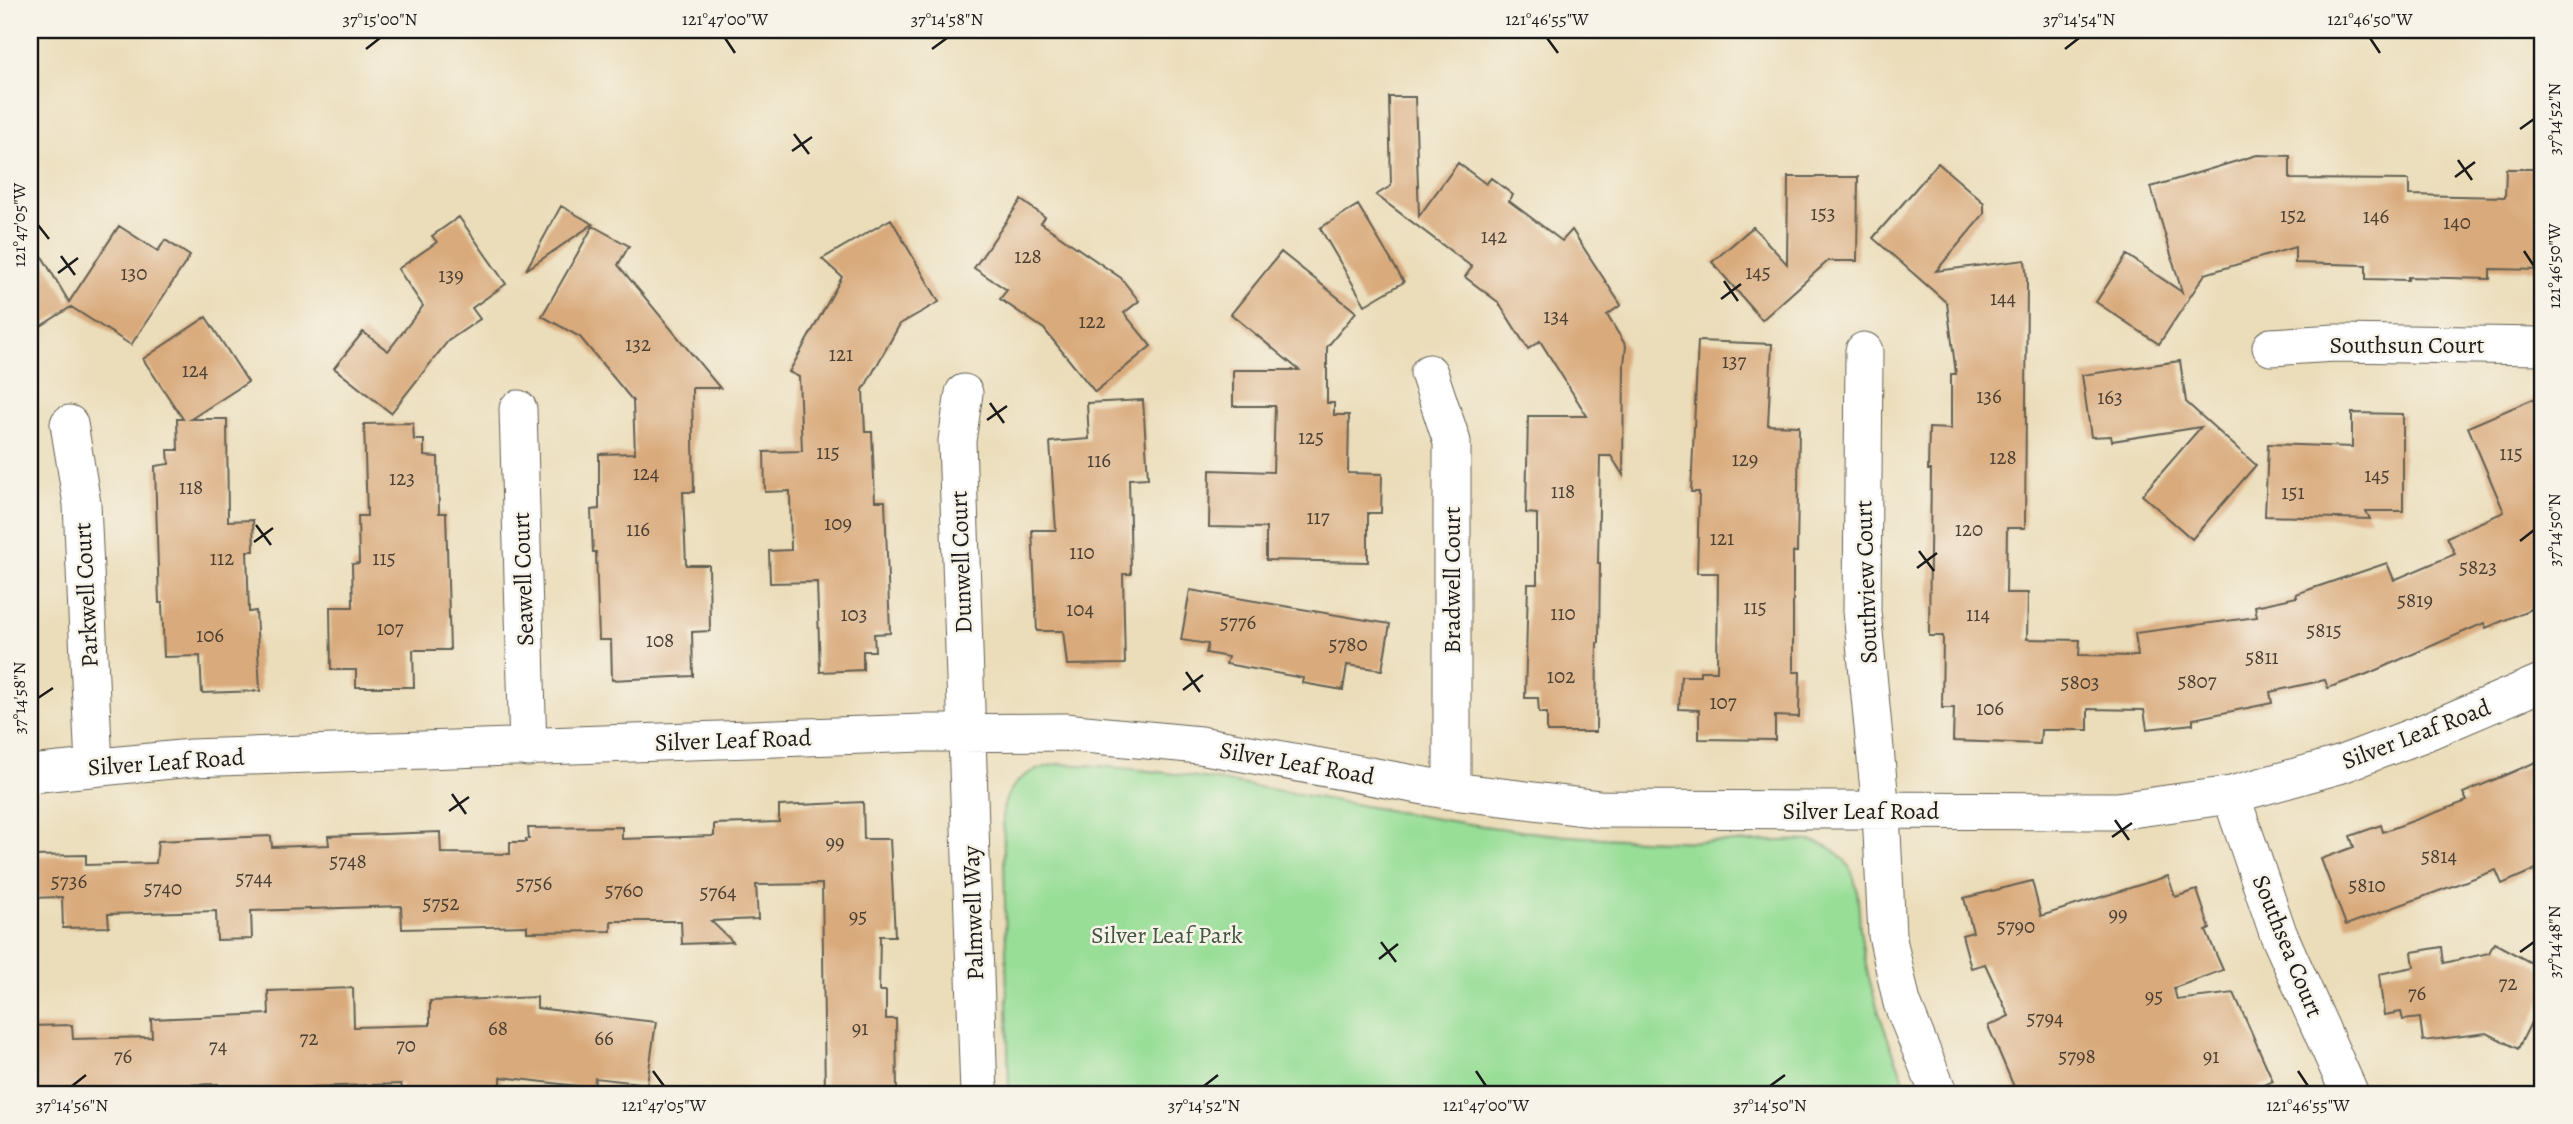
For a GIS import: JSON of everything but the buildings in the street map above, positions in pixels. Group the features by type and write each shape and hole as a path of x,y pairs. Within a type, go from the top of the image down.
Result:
{"street":[{"name":"Southsun Court","path":"2271,347 2335,343 2543,346"},
{"name":"Southview Court","path":"1864,351 1862,611 1881,811 1887,935 1902,1003 1939,1094"},
{"name":"Bradwell Court","path":"1429,373 1452,442 1452,791"},
{"name":"Dunwell Court","path":"964,393 957,441 967,732"},
{"name":"Seawell Court","path":"518,409 528,748"},
{"name":"Parkwell Court","path":"69,424 82,504 93,767"},
{"name":"Silver Leaf Road","path":"30,774 191,758 967,732 1063,732 1200,745 1452,791 1600,809 2117,811 2231,795 2339,765 2421,734 2543,682"},
{"name":"Palmwell Way","path":"967,732 979,1094"},
{"name":"Southsea Court","path":"2231,795 2278,933 2350,1094"}],"green space":[{"name":"Silver Leaf Park","path":"1058,764 1195,777 1534,832 1640,840 1803,840 1821,844 1835,851 1845,861 1854,878 1867,971 1886,1033 1910,1094 1009,1094 1003,809 1011,790 1023,777"}]}
